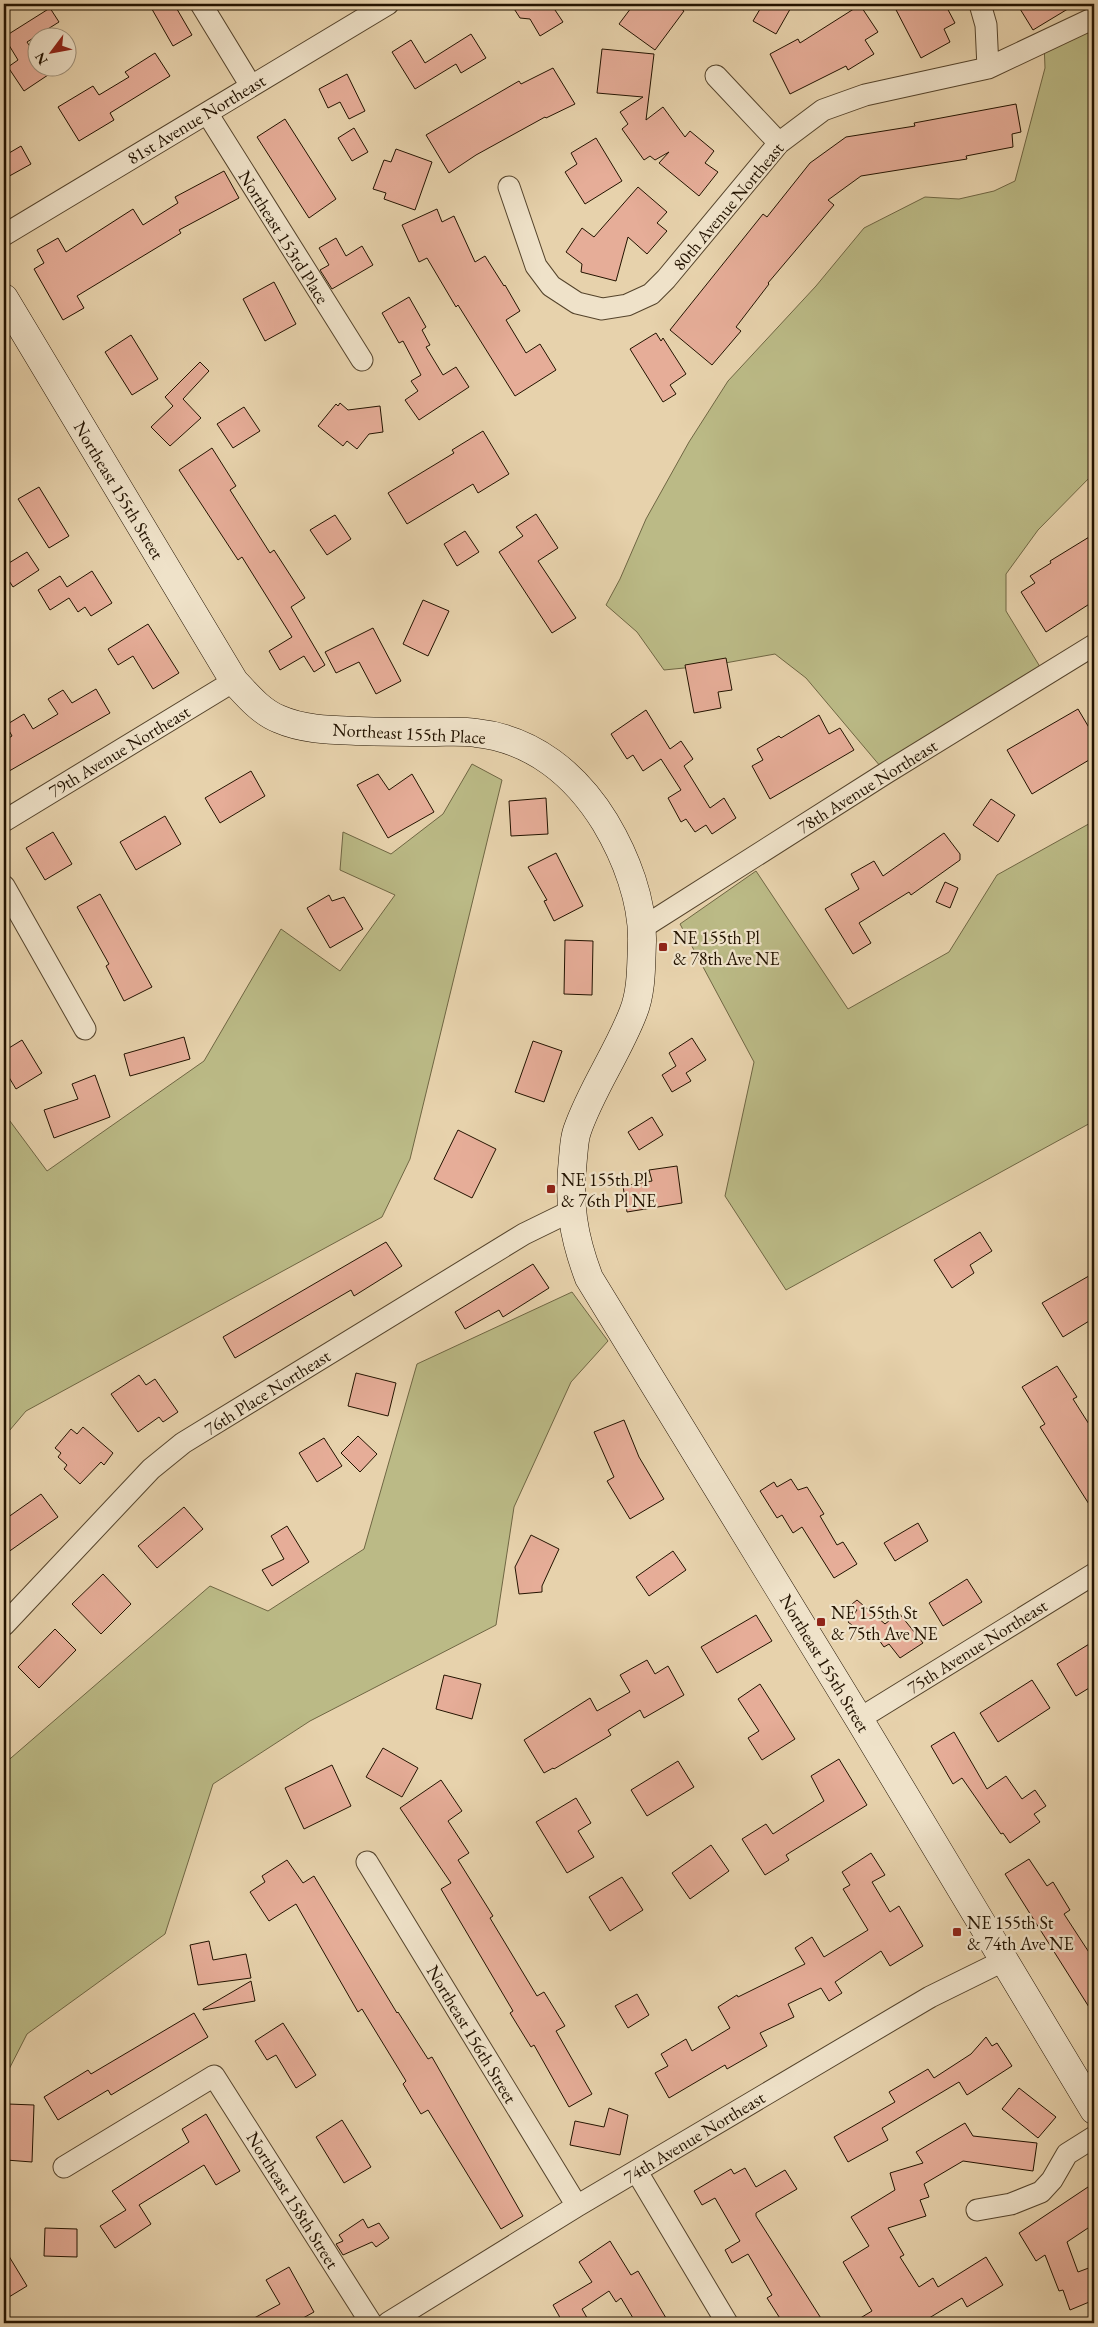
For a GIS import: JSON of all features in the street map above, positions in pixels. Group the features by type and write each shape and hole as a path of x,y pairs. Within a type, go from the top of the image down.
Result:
{"street":[{"path":"201,4 251,86"},
{"name":"81st Avenue Northeast","path":"4,235 388,4"},
{"path":"980,4 986,25 988,68"},
{"name":"80th Avenue Northeast","path":"509,187 536,266 552,286 577,302 602,309 627,305 651,294 661,284 780,143 803,123 832,107 865,95 988,68 1094,18"},
{"path":"716,76 780,143"},
{"name":"Northeast 153rd Place","path":"207,113 362,360"},
{"name":"Northeast 155th Street","path":"4,298 234,681"},
{"name":"78th Avenue Northeast","path":"642,928 886,773 1094,645"},
{"name":"79th Avenue Northeast","path":"4,821 234,681"},
{"name":"Northeast 155th Place","path":"234,681 256,703 277,718 305,728 401,732 476,732 508,740 538,752 574,782 596,806 611,832 627,867 636,897 642,928 641,978 634,1012 590,1096 576,1134 571,1176 571,1211"},
{"path":"4,886 85,1029"},
{"name":"Northeast 155th Street","path":"571,1211 578,1248 589,1278 859,1719 1094,2110"},
{"name":"76th Place Northeast","path":"4,1625 151,1469 183,1443 524,1234 571,1211"},
{"name":"75th Avenue Northeast","path":"859,1719 1094,1574"},
{"name":"Northeast 156th Street","path":"367,1862 576,2206"},
{"name":"74th Avenue Northeast","path":"388,2323 576,2206 930,1997 1004,1960"},
{"name":"Northeast 158th Street","path":"64,2167 214,2076 371,2323"},
{"path":"977,2210 1011,2204 1041,2192 1052,2180 1067,2154 1094,2137"},
{"path":"636,2172 727,2323"}],"shaded area":[{"path":"1094,18 1094,473 1038,530 1006,574 1006,611 1045,675 886,773 806,678 775,654 714,665 664,670 637,632 606,605 620,579 646,519 689,442 728,381 816,286 864,228 925,197 959,199 994,191 1015,181 1045,68 1044,41"},
{"path":"472,764 502,780 410,1159 382,1217 26,1411 4,1437 4,1113 47,1171 204,1061 281,929 340,971 395,895 340,870 343,832 391,854 443,814"},
{"path":"1094,821 1094,1121 786,1290 725,1196 754,1062 680,924 756,871 848,1009 949,952 997,875"},
{"path":"572,1292 608,1341 571,1382 514,1507 496,1625 310,1721 213,1784 165,1934 27,2034 4,2079 4,1764 210,1586 268,1611 364,1549 417,1364"}],"building":[{"path":"149,4 174,4 192,35 173,46"},
{"path":"511,4 551,4 563,22 540,36 530,19 520,18"},
{"path":"634,4 674,4 684,11 655,50 619,24"},
{"path":"763,4 793,4 776,34 753,21"},
{"path":"893,4 945,4 955,23 944,29 950,42 921,58"},
{"path":"1017,4 1076,4 1033,30"},
{"path":"860,5 878,32 865,40 874,54 848,70 846,66 790,94 770,54 798,39 800,43"},
{"path":"50,8 59,22 49,28 28,28 28,78 44,78 24,91 8,67 18,60 4,37"},
{"path":"471,34 486,58 461,73 456,64 415,89 392,52 411,40 425,63"},
{"path":"602,49 654,54 646,120 663,107 685,137 690,131 714,151 705,163 718,172 699,196 659,163 669,152 655,160 650,156 644,160 622,129 628,124 620,112 643,97 597,93"},
{"path":"155,53 170,76 110,113 114,120 79,141 58,107 93,86 99,95 129,77 125,72"},
{"path":"553,68 575,104 545,117 476,155 449,173 426,135 519,81 521,84"},
{"path":"347,74 365,111 349,119 340,102 328,108 319,89"},
{"path":"1016,104 1021,132 1012,134 1013,147 966,156 967,159 861,176 828,200 834,205 768,283 736,327 741,331 712,365 670,330 763,214 767,217 810,163 846,137 915,126 914,123"},
{"path":"285,119 336,199 309,218 257,137"},
{"path":"354,128 368,152 352,161 338,138"},
{"path":"596,138 622,181 585,204 565,172 577,164 571,153"},
{"path":"21,146 31,164 4,179 4,156"},
{"path":"396,149 432,162 415,210 384,199 386,193 373,189 384,160 391,162"},
{"path":"224,171 239,198 179,230 181,233 77,296 84,308 63,320 34,269 44,263 37,250 58,238 66,252 133,209 143,225 178,203 175,197"},
{"path":"638,187 667,212 657,223 667,231 647,254 628,237 616,281 581,272 582,264 566,252 582,228 594,237"},
{"path":"437,209 442,222 454,216 475,262 485,256 505,285 520,311 506,320 526,353 540,344 556,370 515,396 458,305 456,307 427,258 419,262 402,225"},
{"path":"336,238 346,256 362,246 373,265 332,289 320,270 329,265 319,248"},
{"path":"274,282 296,324 265,341 243,299"},
{"path":"409,297 426,327 422,330 430,345 426,347 443,375 456,367 469,387 419,420 405,400 418,391 411,381 421,375 403,341 399,343 382,313"},
{"path":"656,333 661,341 663,338 686,374 670,385 676,394 663,402 630,349"},
{"path":"131,335 158,379 132,395 105,352"},
{"path":"200,362 209,371 183,399 201,418 170,446 151,427 173,406 165,397"},
{"path":"340,403 348,410 380,406 383,432 369,434 357,449 347,441 343,446 318,426 336,404 338,406"},
{"path":"244,407 260,431 233,448 217,424"},
{"path":"483,431 509,474 478,493 473,484 407,524 388,493 454,453 452,450"},
{"path":"212,448 236,486 230,490 270,553 274,550 305,598 291,607 325,665 314,672 304,656 280,670 269,651 292,637 242,557 238,560 179,470"},
{"path":"39,487 69,536 49,548 18,499"},
{"path":"536,514 558,548 538,561 576,618 552,633 499,552 523,536 516,527"},
{"path":"335,515 351,539 327,555 310,530"},
{"path":"465,531 479,552 457,566 444,544"},
{"path":"1094,534 1094,601 1046,632 1021,592 1035,583 1030,576 1051,563 1050,561"},
{"path":"27,552 39,570 13,587 4,573 4,566"},
{"path":"92,571 112,603 91,616 85,607 78,612 69,598 50,610 38,590 60,576 67,587"},
{"path":"423,600 449,611 428,656 403,644"},
{"path":"148,624 179,673 153,689 133,656 118,665 108,649"},
{"path":"373,628 401,681 376,694 359,662 336,673 325,652"},
{"path":"726,658 732,690 718,692 721,708 694,713 685,665"},
{"path":"96,689 110,713 4,774 4,741 12,736 6,725 24,714 33,729 58,714 48,699 63,690 72,703"},
{"path":"1078,709 1094,736 1094,757 1032,794 1007,750"},
{"path":"646,710 670,749 681,741 693,759 684,766 710,808 724,798 736,818 712,834 706,825 695,832 686,819 681,822 668,798 681,790 661,759 643,771 633,755 627,759 611,734"},
{"path":"819,715 829,734 840,728 854,750 770,799 752,766 763,760 757,749 779,736 781,738"},
{"path":"251,771 265,796 220,823 205,798"},
{"path":"378,774 389,790 412,774 434,812 388,838 357,785"},
{"path":"546,798 548,834 511,836 509,801"},
{"path":"991,799 1015,815 998,842 973,825"},
{"path":"165,816 181,844 136,870 120,842"},
{"path":"53,832 72,864 45,880 26,848"},
{"path":"944,833 960,854 960,860 911,895 909,892 859,923 871,943 853,954 825,909 859,889 851,874 874,861 883,876"},
{"path":"556,853 583,906 554,921 544,901 547,900 528,867"},
{"path":"945,882 958,888 950,908 936,902"},
{"path":"100,894 152,987 124,1001 106,966 109,964 77,907"},
{"path":"329,895 332,901 344,897 363,929 330,948 307,908"},
{"path":"565,940 593,941 592,995 564,994"},
{"path":"184,1037 190,1059 130,1076 124,1054"},
{"path":"692,1038 706,1060 686,1073 691,1081 672,1092 662,1075 676,1066 669,1053"},
{"path":"22,1040 42,1073 16,1089 4,1069 4,1051"},
{"path":"533,1041 562,1051 544,1102 515,1092"},
{"path":"95,1075 110,1117 54,1138 44,1110 78,1099 72,1084"},
{"path":"652,1117 663,1135 639,1150 628,1132"},
{"path":"458,1130 496,1149 472,1198 434,1179"},
{"path":"677,1166 682,1203 627,1212 623,1186 652,1181 649,1170"},
{"path":"980,1232 992,1251 970,1265 974,1273 952,1288 934,1260"},
{"path":"386,1242 402,1266 354,1296 351,1290 235,1358 223,1337"},
{"path":"533,1264 549,1288 503,1317 499,1310 465,1329 455,1312"},
{"path":"1094,1273 1094,1318 1063,1337 1042,1303"},
{"path":"1057,1366 1077,1397 1073,1399 1094,1432 1094,1512 1040,1427 1045,1424 1022,1387"},
{"path":"356,1373 396,1383 388,1416 348,1406"},
{"path":"139,1375 146,1385 155,1379 178,1412 163,1422 159,1417 138,1432 111,1394"},
{"path":"624,1420 639,1457 664,1499 630,1519 607,1481 614,1477 594,1432"},
{"path":"83,1427 113,1453 104,1465 101,1462 80,1484 64,1469 67,1465 58,1457 61,1453 55,1448 71,1429 77,1434"},
{"path":"358,1436 377,1454 360,1472 341,1453"},
{"path":"324,1438 342,1466 317,1482 299,1453"},
{"path":"791,1479 798,1490 807,1487 824,1514 820,1516 837,1545 843,1542 857,1564 834,1578 802,1527 793,1533 782,1515 777,1518 760,1491 774,1482 777,1487"},
{"path":"41,1494 58,1517 4,1555 4,1520"},
{"path":"184,1507 203,1529 157,1568 138,1546"},
{"path":"918,1523 928,1541 895,1561 884,1543"},
{"path":"287,1526 309,1562 272,1586 262,1570 284,1559 271,1536"},
{"path":"531,1535 559,1549 542,1586 542,1592 519,1594 515,1567"},
{"path":"673,1551 686,1570 649,1596 636,1577"},
{"path":"103,1574 131,1604 101,1634 72,1604"},
{"path":"967,1579 982,1602 943,1626 929,1603"},
{"path":"857,1600 885,1624 899,1613 923,1643 900,1658 889,1644 884,1647 871,1629 865,1635 848,1622 857,1610 852,1604"},
{"path":"756,1615 772,1641 717,1673 701,1647"},
{"path":"55,1629 76,1650 39,1688 18,1667"},
{"path":"1094,1641 1094,1685 1076,1696 1057,1664"},
{"path":"647,1660 655,1674 668,1666 684,1695 644,1718 640,1710 608,1730 611,1735 544,1773 524,1740 590,1698 597,1711 630,1692 620,1675"},
{"path":"444,1675 481,1684 472,1719 436,1709"},
{"path":"1032,1680 1050,1708 998,1742 980,1713"},
{"path":"760,1684 795,1739 762,1760 748,1738 759,1731 738,1699"},
{"path":"954,1732 987,1789 1006,1776 1022,1799 1035,1790 1046,1806 1034,1814 1040,1822 1010,1843 1003,1833 1001,1834 962,1778 953,1784 931,1746"},
{"path":"383,1748 418,1768 402,1797 366,1777"},
{"path":"839,1759 867,1805 786,1855 789,1860 765,1875 742,1839 766,1824 773,1834 824,1801 811,1776"},
{"path":"678,1761 694,1787 647,1816 631,1790"},
{"path":"332,1765 351,1806 304,1829 285,1788"},
{"path":"441,1780 462,1811 448,1821 469,1853 458,1860 493,1916 490,1918 537,1996 544,1992 565,2026 556,2031 592,2094 569,2107 534,2045 531,2047 510,2013 513,2011 441,1889 451,1883 400,1808"},
{"path":"576,1798 591,1823 578,1831 594,1857 567,1873 536,1822"},
{"path":"711,1845 729,1871 690,1899 672,1873"},
{"path":"871,1853 885,1875 872,1882 890,1912 899,1906 923,1946 890,1966 881,1951 835,1982 842,1993 829,2001 821,1988 788,2004 794,2017 760,2033 767,2046 727,2069 725,2065 669,2098 655,2073 668,2066 661,2054 686,2039 692,2051 730,2028 718,2007 737,1995 738,1997 805,1964 795,1948 812,1937 824,1957 868,1930 843,1889 850,1885 842,1872"},
{"path":"1029,1859 1047,1886 1053,1882 1070,1910 1064,1914 1094,1960 1094,2015 1005,1874"},
{"path":"287,1860 303,1883 314,1876 397,2013 428,2059 432,2057 523,2216 501,2229 428,2110 421,2114 403,2084 406,2081 362,2009 358,2012 296,1904 269,1921 250,1892 265,1882 262,1876"},
{"path":"622,1877 643,1910 610,1931 589,1897"},
{"path":"209,1941 213,1960 246,1954 251,1978 198,1985 190,1945"},
{"path":"251,1981 255,2001 203,2010 203,2009"},
{"path":"637,1994 649,2015 628,2028 615,2006"},
{"path":"194,2013 208,2037 111,2095 108,2090 58,2120 44,2097 88,2070 91,2074"},
{"path":"283,2023 316,2075 296,2088 276,2055 267,2060 255,2041"},
{"path":"986,2037 992,2046 997,2043 1012,2066 967,2095 959,2082 882,2128 888,2140 848,2162 834,2137 895,2102 889,2092 928,2069 934,2078 971,2054"},
{"path":"1019,2088 1056,2117 1038,2138 1002,2109"},
{"path":"8,2104 34,2105 32,2162 6,2160"},
{"path":"609,2108 628,2115 620,2155 570,2145 575,2121 604,2127"},
{"path":"206,2114 240,2171 216,2185 204,2165 139,2205 151,2224 115,2248 100,2226 126,2210 112,2191 189,2142 182,2129"},
{"path":"342,2120 371,2167 344,2183 316,2137"},
{"path":"965,2123 973,2136 1037,2143 1033,2171 963,2161 924,2184 929,2197 920,2200 926,2216 888,2228 904,2255 900,2257 919,2287 933,2278 938,2287 986,2257 1003,2285 967,2307 962,2298 921,2323 852,2323 872,2311 843,2262 869,2246 851,2217 895,2190 890,2173 923,2163 916,2152"},
{"path":"745,2168 756,2187 785,2170 797,2189 756,2213 756,2216 824,2323 783,2323 767,2298 772,2295 748,2254 732,2263 725,2250 740,2241 715,2198 702,2205 694,2191 731,2169 734,2174"},
{"path":"1094,2183 1094,2224 1067,2242 1078,2272 1094,2266 1094,2300 1070,2310 1063,2290 1059,2291 1045,2255 1036,2261 1019,2233"},
{"path":"363,2219 368,2228 379,2223 389,2238 376,2247 372,2242 343,2255 336,2244 343,2241 339,2235"},
{"path":"45,2228 77,2229 77,2257 44,2256"},
{"path":"610,2241 631,2275 638,2271 669,2323 636,2323 621,2298 616,2302 609,2291 582,2309 590,2323 563,2323 553,2305 592,2282 579,2262"},
{"path":"4,2248 27,2286 4,2300"},
{"path":"289,2267 314,2312 294,2323 245,2323 280,2304 266,2280"}],"place":[{"name":"NE 155th Pl & 78th Ave NE","path":"663,947"},
{"name":"NE 155th Pl & 76th Pl NE","path":"551,1189"},
{"name":"NE 155th St & 75th Ave NE","path":"821,1622"},
{"name":"NE 155th St & 74th Ave NE","path":"957,1932"}]}
